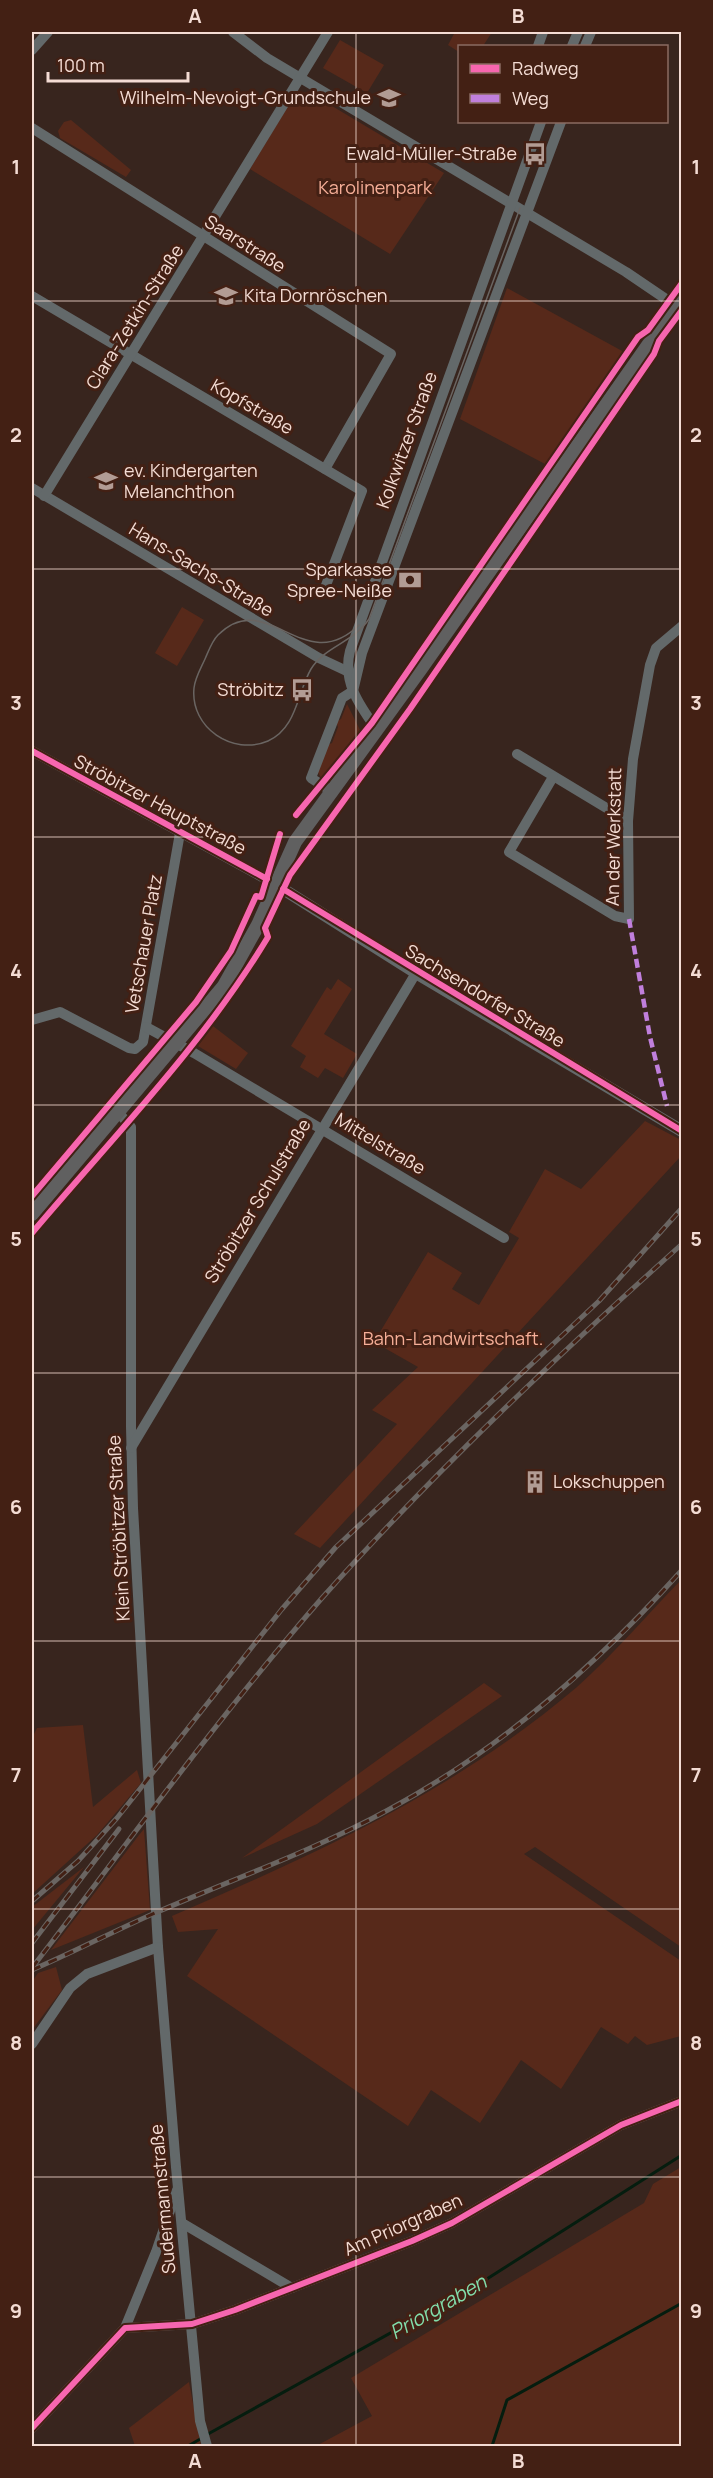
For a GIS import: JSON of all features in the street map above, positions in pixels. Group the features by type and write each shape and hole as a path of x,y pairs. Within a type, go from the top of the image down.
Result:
{"main road":[{"path":"32,1214 225,986 254,933 295,842 679,304"}],"street":[{"path":"32,50 48,32"},
{"path":"233,32 267,58 679,304"},
{"name":"Clara-Zetkin-Straße","path":"44,496 328,32"},
{"path":"518,207 541,123"},
{"path":"518,207 560,123"},
{"name":"Saarstraße","path":"32,128 391,354 325,469"},
{"name":"Kolkwitzer Straße","path":"352,674 362,653 518,207"},
{"name":"Kolkwitzer Straße","path":"332,791 311,778 342,698 353,690 352,674 347,661 354,636 518,207"},
{"name":"Kopfstraße","path":"32,296 362,491 323,593"},
{"name":"Hans-Sachs-Straße","path":"32,488 319,658 352,674"},
{"name":"An der Werkstatt","path":"553,777 509,852 615,916 629,919 628,820 633,759 650,665 657,648 681,626"},
{"path":"353,690 377,730"},
{"name":"Ströbitzer Hauptstraße","path":"32,752 275,884"},
{"path":"517,754 628,820"},
{"name":"Vetschauer Platz","path":"176,1043 146,1027 180,833"},
{"name":"Sachsendorfer Straße","path":"275,884 417,973 681,1131"},
{"name":"Ströbitzer Schulstraße","path":"131,1448 417,973"},
{"path":"33,1019 60,1012 135,1049 143,1042 146,1027"},
{"name":"Mittelstraße","path":"176,1043 504,1238"},
{"name":"Klein Ströbitzer Straße","path":"118,1112 131,1127 131,1448 158,1947"},
{"path":"32,2044 70,1988 87,1974 158,1947"},
{"name":"Sudermannstraße","path":"158,1947 200,2421 207,2446"},
{"name":"Am Priorgraben","path":"125,2328 192,2324 292,2288 452,2223 621,2124 681,2101"},
{"path":"32,2428 125,2328 156,2252 178,2185"},
{"path":"182,2223 292,2288"}],"green space":[{"path":"455,32 492,32 484,45 458,45 458,51 448,45"},
{"path":"340,40 384,65 367,93 323,68"},
{"name":"Karolinenpark","path":"297,91 312,94 444,173 390,254 250,169"},
{"path":"71,120 131,170 126,177 60,138 58,131 64,122"},
{"path":"507,288 624,352 545,464 460,419"},
{"path":"182,607 204,620 177,666 155,653"},
{"path":"347,704 360,730 323,781 317,771 327,745 332,743 338,727 336,721 341,719"},
{"path":"338,979 352,989 324,1034 357,1054 343,1078 325,1068 318,1078 300,1067 306,1056 291,1046 327,987 331,990"},
{"path":"213,1026 248,1053 236,1069 198,1046"},
{"name":"Bahn-Landwirtschaft.","path":"645,1121 681,1140 681,1156 320,1548 294,1534 397,1424 372,1410 418,1367 374,1342 428,1252 462,1273 452,1289 479,1305 519,1238 509,1232 545,1169 581,1189"},
{"path":"681,1580 681,1947 535,1847 524,1854 681,1961 681,2036 647,2045 635,2036 628,2044 601,2027 561,2089 521,2060 480,2123 431,2090 408,2126 187,1976 218,1929 178,1932 172,1916 280,1868 384,1817 483,1758 577,1687"},
{"path":"484,1683 502,1696 317,1824 242,1858"},
{"path":"83,1725 93,1807 137,1770 141,1783 97,1835 32,1894 32,1738 37,1728"},
{"path":"144,1829 150,1910 51,1950 139,1835"},
{"path":"84,1867 32,1930 32,1907"},
{"path":"56,1967 62,1990 32,2030 32,1982 38,1973"},
{"path":"681,2167 681,2446 316,2446 372,2416 351,2378 644,2203 653,2184"},
{"path":"189,2382 201,2446 135,2446 129,2428"}],"waterway":[{"name":"Priorgraben","path":"208,2434 479,2284 682,2155"},
{"path":"492,2446 507,2400 682,2303"},
{"name":"Priorgraben","path":"188,2446 202,2438"}],"tram line":[{"path":"359,625 339,639 321,642 303,639 253,620 236,623 216,637 197,677 194,688 199,715 216,735 228,741 241,745 255,745 268,741 278,735 291,719 306,678 317,661 355,634 369,619 520,208"}],"railway":[{"path":"32,1901 78,1861 117,1818 282,1609 336,1547 599,1301 682,1208"},
{"path":"32,1968 210,1734 284,1643 364,1551 497,1416 682,1244"},
{"path":"32,1970 155,1913 331,1839 430,1786 508,1733 545,1703 616,1639 682,1570"},
{"path":"32,1943 119,1829"}],"marked path":[{"path":"629,919 650,1037 667,1106"}],"cycle path":[{"path":"296,815 372,723 638,337 648,330 682,283"},
{"path":"32,1233 156,1090 243,977 268,937 265,928 290,875 410,709 682,310"},
{"path":"32,751 267,879"},
{"path":"32,1196 196,1002 231,951 256,896 261,897 280,834"},
{"path":"283,889 682,1131"},
{"path":"32,2428 125,2328 192,2324 235,2310 412,2241 452,2223 621,2125 682,2101"}],"place":[{"name":"Wilhelm-Nevoigt-Grundschule","path":"389,98"},
{"name":"Ewald-Müller-Straße","path":"535,154"},
{"name":"Kita Dornröschen","path":"226,296"},
{"name":"ev. Kindergarten Melanchthon","path":"106,481"},
{"name":"Sparkasse Spree-Neiße","path":"410,580"},
{"name":"Ströbitz","path":"302,690"},
{"name":"Lokschuppen","path":"535,1482"}]}
